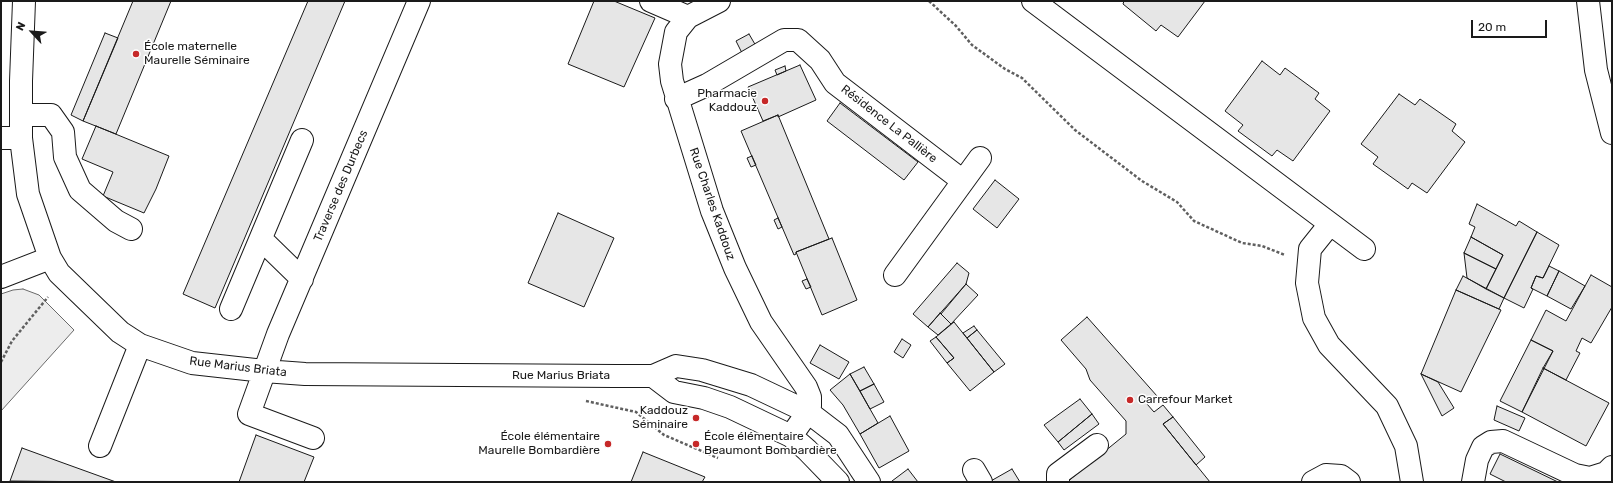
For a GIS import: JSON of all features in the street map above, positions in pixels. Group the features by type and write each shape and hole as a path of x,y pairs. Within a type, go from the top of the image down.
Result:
{"street":[{"name":"Rue Marius Briata","path":"24,1 21,115 11,138 28,194 50,258 59,273 120,332 140,345 192,363 305,374 653,376 676,366 702,370 751,385 808,412"},
{"name":"Traverse des Durbecs","path":"313,438 249,414 264,371 419,1"},
{"path":"651,1 688,18"},
{"name":"Rue Charles Kaddouz","path":"719,1 688,18 676,32 672,45 670,64 672,82 676,99 712,211 734,268 761,322 806,387 810,397 808,412"},
{"path":"1033,1 1364,249"},
{"path":"1588,1 1596,70 1608,102 1612,133"},
{"name":"Résidence La Pallière","path":"676,99 707,85 784,40 798,40 820,60 835,82 963,181"},
{"path":"21,115 51,115 63,132 65,157 80,190 116,221 131,229"},
{"path":"231,309 302,140"},
{"path":"895,275 980,158"},
{"path":"1330,224 1310,250 1307,283 1314,318 1329,345 1387,406 1406,446 1412,482"},
{"path":"261,239 302,279"},
{"path":"8,274 50,258"},
{"path":"100,446 140,345"},
{"path":"653,376 674,392 704,398 730,407 791,436 838,482"},
{"path":"791,436 808,412 838,435 869,482"},
{"path":"1474,482 1476,460 1483,447 1491,442 1503,441 1575,475 1590,478 1606,473 1612,467"},
{"path":"1058,482 1058,474 1096,445"},
{"path":"1313,482 1326,475 1342,476 1349,482"}],"path":[{"path":"930,1 956,26 972,45 1005,69 1022,78 1075,130 1142,181 1177,202 1194,221 1242,243 1262,246 1309,265"},
{"path":"1,362 12,341 48,297 38,285 8,274"},
{"path":"587,376 586,402 636,412 664,435 718,458"}],"shaded area":[{"path":"23,289 39,295 74,330 1,411 1,294 13,290"}],"building":[{"path":"133,1 171,1 116,134 83,121"},
{"path":"308,1 345,1 215,308 183,294"},
{"path":"594,1 614,1 655,18 624,87 568,64"},
{"path":"1124,1 1205,1 1178,37 1161,25 1156,31 1123,4"},
{"path":"105,33 118,38 83,121 71,115"},
{"path":"749,34 756,46 742,53 736,41"},
{"path":"1262,61 1280,75 1285,68 1319,93 1315,99 1330,111 1293,161 1277,150 1272,156 1238,131 1243,125 1225,111"},
{"path":"800,65 816,100 778,117 778,115 763,121 748,87"},
{"path":"785,66 786,71 777,75 775,70"},
{"path":"1399,94 1415,105 1420,99 1456,124 1452,131 1465,142 1427,193 1412,183 1408,189 1373,164 1378,157 1361,144"},
{"path":"840,103 918,162 904,180 827,121"},
{"path":"778,115 829,239 796,252 794,255 741,131"},
{"path":"96,126 169,156 156,189 144,213 103,196 113,172 82,159"},
{"path":"752,156 756,165 751,167 747,158"},
{"path":"995,180 1019,199 997,228 973,209"},
{"path":"1477,204 1516,226 1519,221 1537,232 1504,298 1486,289 1503,255 1471,237 1475,227 1469,224"},
{"path":"558,213 614,238 584,307 528,283"},
{"path":"778,218 782,227 778,229 774,220"},
{"path":"1537,232 1559,245 1543,278 1536,276 1531,288 1533,289 1524,308 1504,298"},
{"path":"1471,237 1503,255 1496,269 1464,253"},
{"path":"832,238 857,300 822,315 796,252"},
{"path":"1464,253 1496,269 1486,289 1467,278"},
{"path":"957,263 969,273 966,284 928,327 913,314"},
{"path":"1549,266 1559,271 1547,296 1531,288 1536,276 1543,278"},
{"path":"1559,271 1585,286 1571,309 1547,296"},
{"path":"1591,275 1612,287 1612,307 1591,343 1582,338 1576,351 1580,353 1566,380 1543,368 1553,351 1531,340 1546,310 1566,321"},
{"path":"1463,276 1504,298 1499,309 1456,290"},
{"path":"807,279 811,287 806,289 802,281"},
{"path":"966,284 978,295 951,324 941,314"},
{"path":"1456,290 1501,310 1461,392 1421,374"},
{"path":"940,313 951,324 938,335 928,327"},
{"name":"Carrefour Market","path":"1087,317 1157,396 1147,404 1154,412 1163,405 1173,417 1163,424 1210,482 1067,482 1126,434 1126,421 1090,380 1086,369 1061,340"},
{"path":"954,322 994,372 970,391 947,363 954,358 936,337"},
{"path":"974,326 977,330 967,338 963,333"},
{"path":"977,330 1005,364 994,372 967,338"},
{"path":"936,337 954,358 947,363 930,341"},
{"path":"902,339 911,345 903,358 894,352"},
{"path":"1531,340 1553,351 1522,412 1500,401"},
{"path":"820,345 849,362 839,379 810,363"},
{"path":"864,367 874,384 860,391 850,374"},
{"path":"1543,368 1609,403 1586,446 1522,412"},
{"path":"850,374 878,423 860,434 843,405 830,390"},
{"path":"1421,374 1438,382 1454,408 1442,416"},
{"path":"874,384 884,402 870,409 860,391"},
{"path":"1080,399 1092,414 1058,442 1044,425"},
{"path":"1497,406 1525,418 1519,431 1494,420"},
{"path":"1092,414 1099,424 1064,450 1058,442"},
{"path":"890,416 909,451 879,468 860,434"},
{"path":"1173,417 1205,457 1196,465 1163,424"},
{"path":"256,435 314,457 304,482 239,482"},
{"path":"22,448 55,460 116,482 10,481"},
{"path":"643,452 705,477 702,482 631,482"},
{"path":"1500,454 1558,482 1506,482 1490,474"},
{"path":"908,469 918,482 892,481"},
{"path":"1012,469 1020,482 989,482"}],"place":[{"name":"École maternelle Maurelle Séminaire","path":"136,54"},
{"name":"Pharmacie Kaddouz","path":"765,101"},
{"name":"Carrefour Market","path":"1130,400"},
{"name":"Kaddouz Séminaire","path":"696,418"},
{"name":"École élémentaire Maurelle Bombardière","path":"608,444"},
{"name":"École élémentaire Beaumont Bombardière","path":"696,444"}]}
